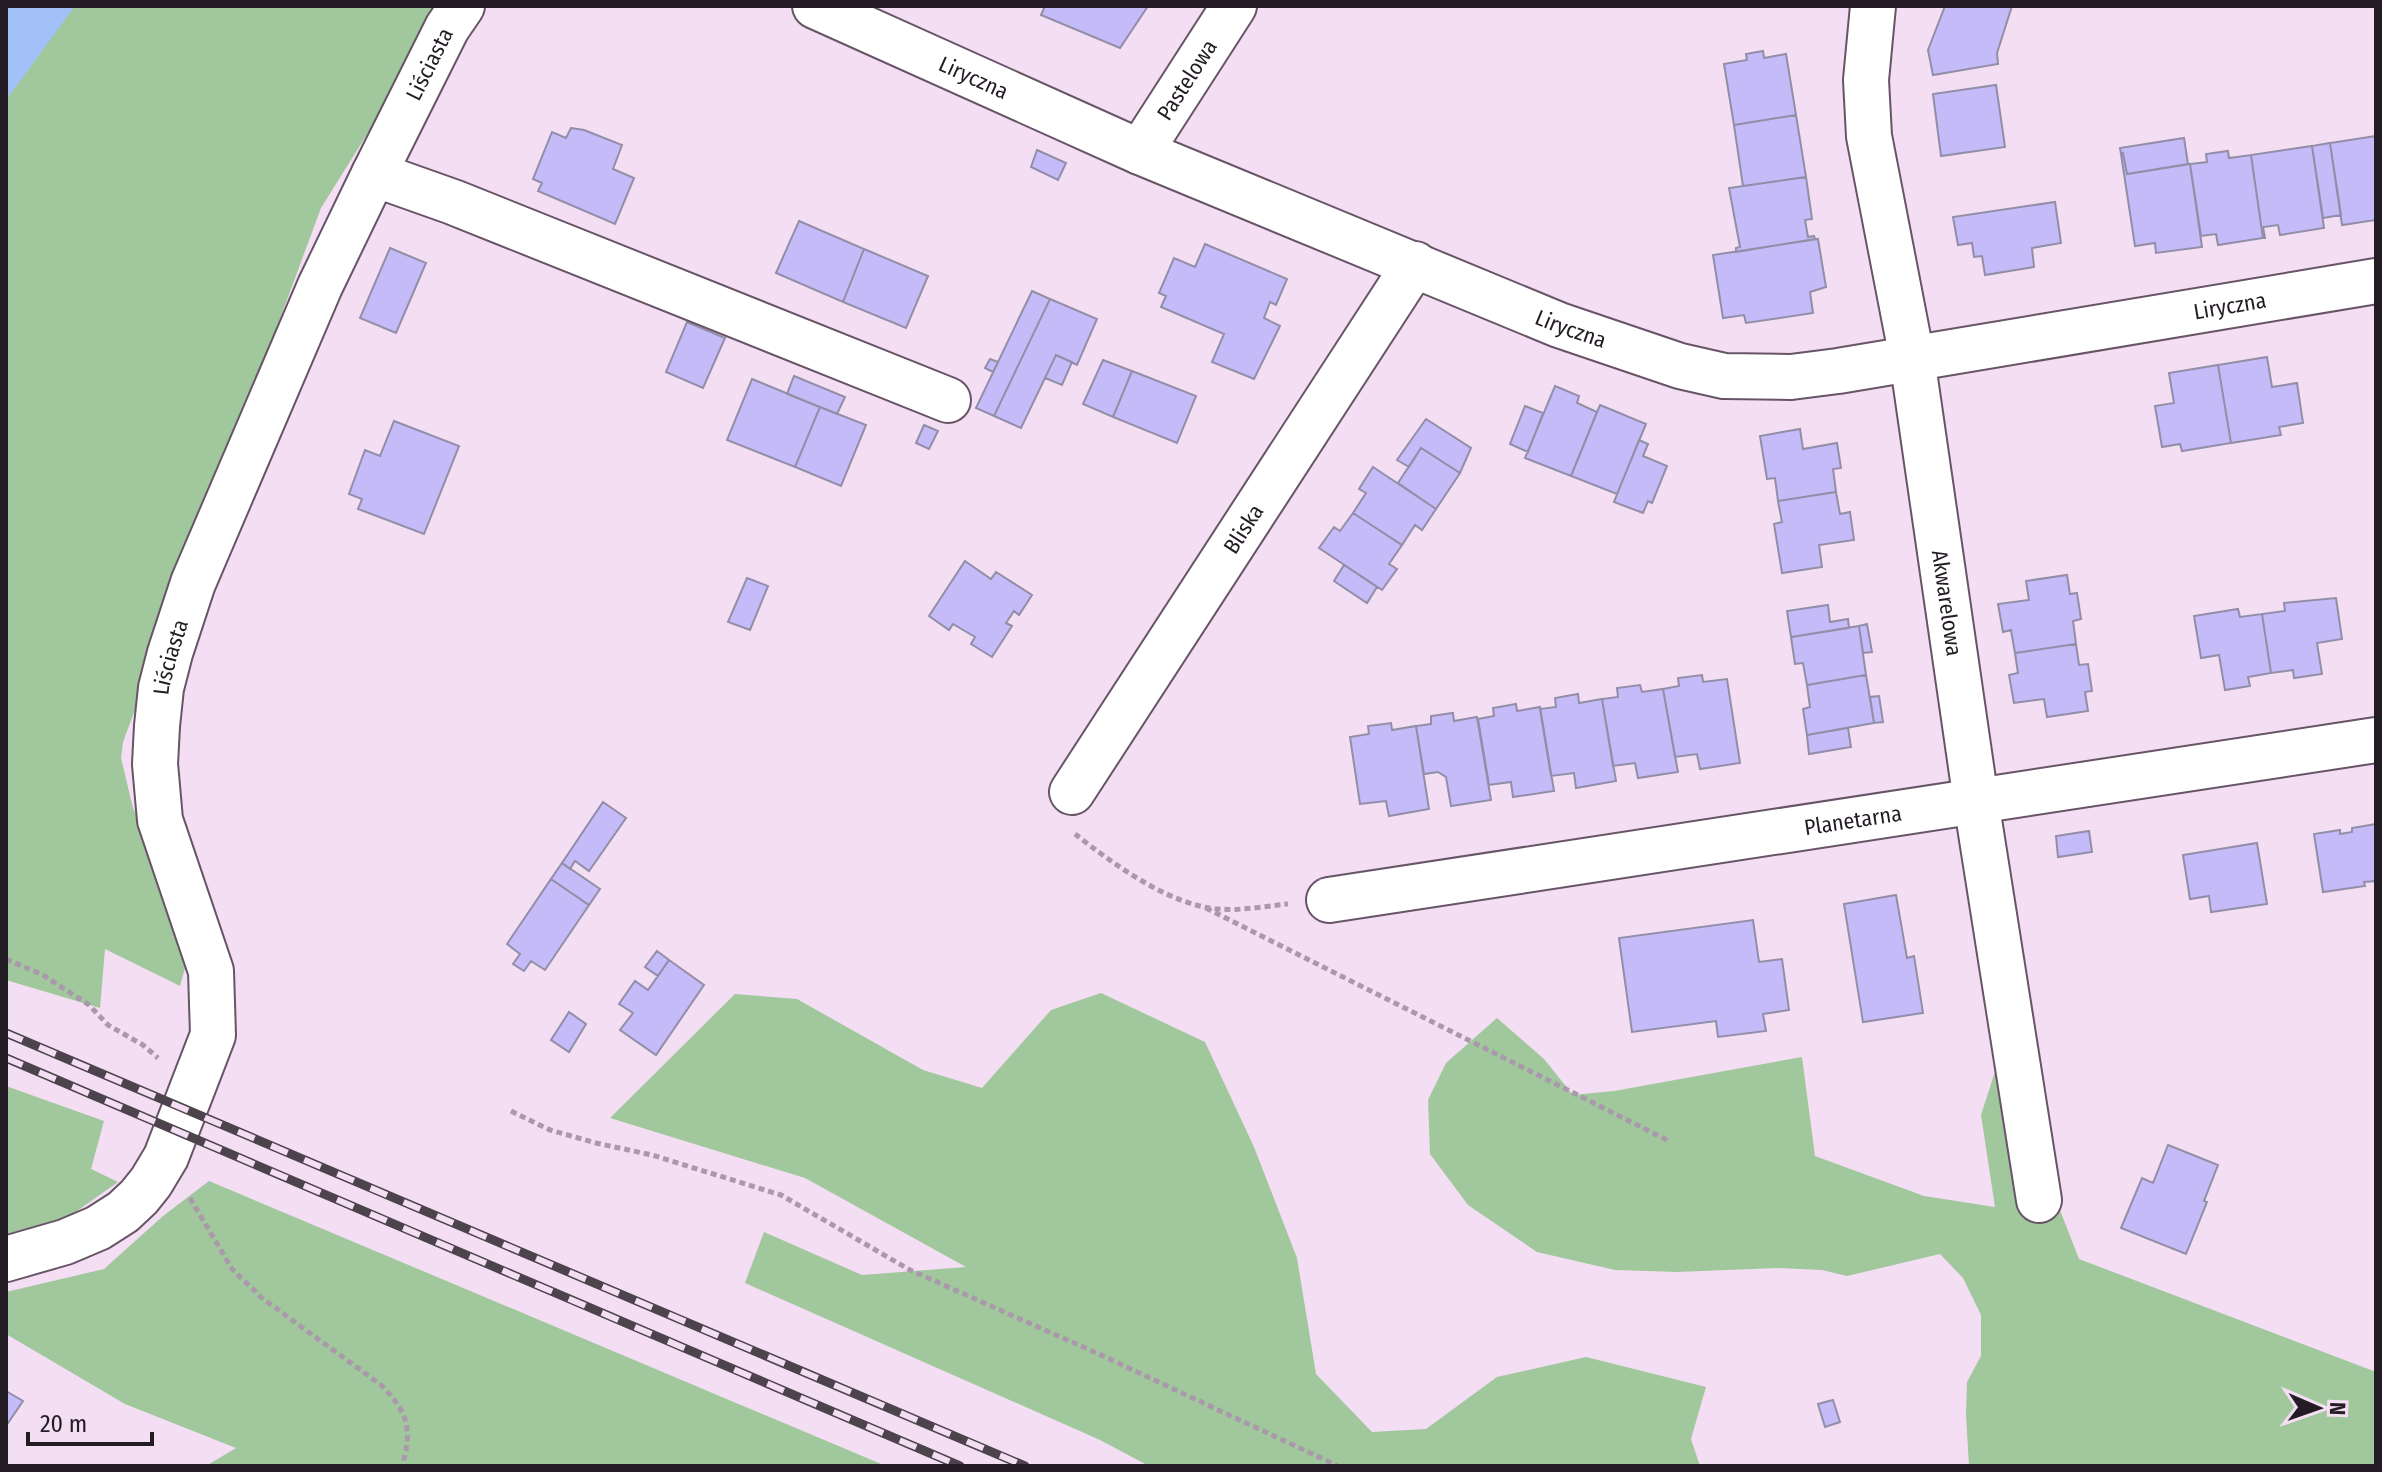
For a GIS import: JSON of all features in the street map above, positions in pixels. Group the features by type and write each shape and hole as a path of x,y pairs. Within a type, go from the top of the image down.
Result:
{"street":[{"name":"Liściasta","path":"6,1259 65,1242 98,1228 139,1197 166,1157 213,1035 211,971 160,820 155,764 161,688 193,583 320,286 447,28 462,6"},
{"name":"Liryczna","path":"815,6 1140,152 1559,325 1680,366 1724,376 1791,377 2376,281"},
{"name":"Pastelowa","path":"1140,152 1234,6"},
{"name":"Akwarelowa","path":"1873,6 1866,80 1869,136 1912,358 1976,801 2039,1200"},
{"path":"374,174 453,202 948,400"},
{"name":"Bliska","path":"1072,792 1415,264"},
{"name":"Planetarna","path":"1329,900 2376,740"}],"path":[{"path":"1072,792 1060,813 1063,824 1121,869 1166,893 1206,908 1669,1141"},
{"path":"1206,908 1223,910 1329,900"},
{"path":"6,959 43,975 89,1005 108,1025 194,1081"},
{"path":"511,1111 550,1130 652,1155 781,1195 910,1270 1338,1466"},
{"path":"166,1157 232,1269 262,1298 381,1385 397,1401 409,1431 402,1466"}],"green space":[{"path":"6,6 447,6 321,208 123,742 121,758 133,808 159,868 181,938 185,968 180,986 105,949 100,1008 6,980"},
{"path":"1101,993 1205,1042 1254,1147 1297,1258 1316,1374 1372,1432 1426,1429 1497,1377 1586,1357 1706,1387 1691,1439 1700,1466 1149,1466 1100,1440 745,1283 764,1232 862,1275 966,1267 805,1178 610,1118 735,994 797,999 923,1070 982,1088 1051,1010"},
{"path":"1497,1018 1544,1059 1573,1095 1614,1091 1802,1057 1815,1156 1924,1196 1995,1207 1981,1115 2000,1056 2079,1259 2376,1372 2376,1466 1969,1466 1967,1382 1981,1356 1981,1315 1963,1278 1940,1254 1847,1276 1822,1270 1778,1268 1677,1272 1615,1270 1537,1252 1468,1205 1430,1154 1428,1100 1446,1063"},
{"path":"6,1086 104,1121 91,1169 118,1182 67,1218 6,1234"},
{"path":"209,1181 886,1466 206,1466 236,1448 125,1404 6,1334 6,1292 104,1269 163,1216"}],"water":[{"path":"6,6 75,6 6,100"}],"building":[{"path":"1045,6 1148,6 1120,48 1041,15"},
{"path":"1945,6 2012,6 1997,53 1998,64 1933,75 1928,50"},
{"path":"1763,51 1764,58 1786,54 1796,115 1734,125 1724,64 1747,60 1746,54"},
{"path":"1996,85 2005,147 1941,156 1933,94"},
{"path":"1796,115 1806,177 1743,186 1734,125"},
{"path":"571,128 622,145 613,169 634,178 615,224 538,191 542,183 533,179 552,132 566,138"},
{"path":"2376,136 2376,220 2342,225 2330,143"},
{"path":"2184,138 2188,164 2127,174 2120,148"},
{"path":"2330,143 2341,215 2323,218 2312,146"},
{"path":"2312,146 2324,228 2280,235 2278,225 2263,227 2263,238 2251,155"},
{"path":"1037,150 1066,163 1058,180 1031,167"},
{"path":"2228,151 2229,158 2251,155 2263,238 2218,245 2216,234 2201,236 2190,164 2207,162 2206,154"},
{"path":"2123,153 2127,174 2190,164 2202,247 2156,253 2155,243 2135,246"},
{"path":"1806,177 1812,219 1805,220 1808,237 1814,236 1815,239 1736,252 1736,248 1740,247 1729,188"},
{"path":"2055,202 2061,243 2032,248 2034,267 1985,275 1982,256 1974,257 1972,243 1958,245 1953,217"},
{"path":"799,221 864,249 843,302 776,273"},
{"path":"1818,239 1826,287 1810,292 1813,313 1746,323 1744,315 1723,318 1713,255"},
{"path":"1205,244 1287,279 1276,305 1270,302 1264,318 1280,326 1254,379 1212,362 1224,334 1161,307 1166,296 1159,293 1174,258 1195,267"},
{"path":"390,248 426,263 396,333 360,318"},
{"path":"864,249 928,276 906,328 843,302"},
{"path":"1032,291 1050,299 994,416 976,408"},
{"path":"1050,299 1097,319 1077,365 1056,355 1021,428 994,416"},
{"path":"687,322 725,338 703,388 666,372"},
{"path":"1056,355 1072,362 1062,385 1045,378"},
{"path":"2267,357 2272,387 2297,383 2303,423 2279,427 2281,435 2231,443 2218,365"},
{"path":"990,359 998,362 993,372 985,368"},
{"path":"1103,360 1132,371 1113,417 1083,404"},
{"path":"2218,365 2231,443 2182,451 2180,444 2162,447 2155,406 2174,403 2169,373"},
{"path":"1132,371 1196,396 1177,443 1113,417"},
{"path":"794,376 845,397 837,414 787,394"},
{"path":"752,379 820,407 795,467 727,440"},
{"path":"1555,386 1579,396 1577,403 1597,412 1571,476 1525,458"},
{"path":"1600,405 1646,424 1617,494 1571,476"},
{"path":"1525,406 1543,413 1528,452 1510,444"},
{"path":"820,407 866,425 841,486 795,467"},
{"path":"1426,419 1471,448 1460,473 1421,448 1409,467 1397,460"},
{"path":"394,421 459,446 424,534 358,509 362,499 349,494 365,450 380,456"},
{"path":"924,425 938,431 929,449 916,443"},
{"path":"1800,429 1803,449 1837,443 1841,468 1833,469 1836,492 1778,501 1775,478 1767,479 1760,436"},
{"path":"1639,440 1648,444 1643,456 1667,466 1652,503 1648,501 1643,513 1614,502"},
{"path":"1421,448 1460,473 1436,509 1398,483"},
{"path":"1373,467 1436,509 1422,530 1415,525 1402,545 1353,513 1366,493 1359,489"},
{"path":"1836,492 1840,514 1850,512 1854,540 1819,545 1822,567 1782,573 1774,524 1782,522 1778,501"},
{"path":"1353,513 1402,545 1389,564 1397,569 1382,590 1319,548 1334,527 1340,531"},
{"path":"965,561 991,579 996,572 1032,595 1019,615 1014,611 1006,623 1012,626 992,657 971,644 975,637 953,624 949,630 929,616"},
{"path":"1344,565 1377,587 1367,603 1334,581"},
{"path":"2067,575 2070,594 2077,593 2081,619 2073,621 2076,644 2015,653 2011,630 2003,632 1998,604 2029,600 2026,581"},
{"path":"747,578 768,586 750,630 728,622"},
{"path":"2336,598 2342,639 2317,643 2322,674 2294,678 2293,670 2271,673 2262,614 2285,611 2284,603"},
{"path":"1828,605 1830,622 1848,619 1849,628 1791,637 1787,611"},
{"path":"2238,609 2240,617 2262,614 2271,673 2248,677 2250,686 2225,690 2219,655 2201,658 2194,616"},
{"path":"1867,624 1872,652 1863,653 1859,626"},
{"path":"1859,626 1866,675 1807,685 1803,663 1795,664 1791,637"},
{"path":"2076,644 2079,665 2088,664 2092,691 2085,692 2088,711 2047,717 2044,699 2014,703 2009,675 2018,673 2015,653"},
{"path":"1702,675 1703,682 1727,679 1740,763 1700,769 1697,754 1675,757 1663,689 1679,686 1678,678"},
{"path":"1866,675 1874,723 1807,735 1803,709 1810,707 1807,685"},
{"path":"1640,685 1642,692 1663,689 1678,772 1638,778 1635,763 1613,766 1602,699 1618,697 1617,688"},
{"path":"1578,694 1579,703 1602,699 1616,781 1576,788 1574,773 1551,776 1540,709 1556,707 1555,698"},
{"path":"1879,696 1883,722 1874,723 1870,697"},
{"path":"1516,704 1517,711 1540,707 1554,791 1513,797 1511,782 1489,785 1478,719 1494,716 1493,708"},
{"path":"1453,713 1454,721 1477,717 1491,800 1451,806 1446,777 1438,772 1424,774 1416,726 1431,724 1431,716"},
{"path":"1391,723 1392,730 1416,726 1429,809 1389,816 1386,801 1360,804 1350,737 1369,734 1368,726"},
{"path":"1848,728 1851,747 1809,754 1807,735"},
{"path":"603,802 626,818 589,871 575,861 570,869 562,863"},
{"path":"2376,824 2376,881 2364,882 2365,886 2323,892 2314,834 2340,830 2340,834 2352,832 2352,828"},
{"path":"2089,831 2092,852 2058,857 2056,836"},
{"path":"2257,843 2267,904 2211,912 2209,896 2190,899 2183,855"},
{"path":"562,863 600,889 589,905 551,879"},
{"path":"551,879 589,905 545,970 531,961 524,971 513,964 520,954 507,944"},
{"path":"1896,895 1907,958 1914,956 1923,1013 1863,1022 1844,904"},
{"path":"1753,920 1759,962 1782,959 1789,1010 1763,1014 1766,1031 1718,1037 1716,1021 1632,1032 1619,938"},
{"path":"657,951 669,960 658,976 645,967"},
{"path":"669,960 704,985 656,1055 620,1030 633,1013 619,1004 635,981 648,990"},
{"path":"569,1012 586,1024 569,1052 551,1040"},
{"path":"2168,1145 2218,1165 2186,1254 2121,1228 2142,1178 2153,1183"},
{"path":"6,1391 23,1401 6,1426"},
{"path":"1833,1400 1840,1422 1825,1427 1818,1404"}],"railway":[{"path":"6,1033 1025,1466"},
{"path":"6,1058 960,1466"}]}
